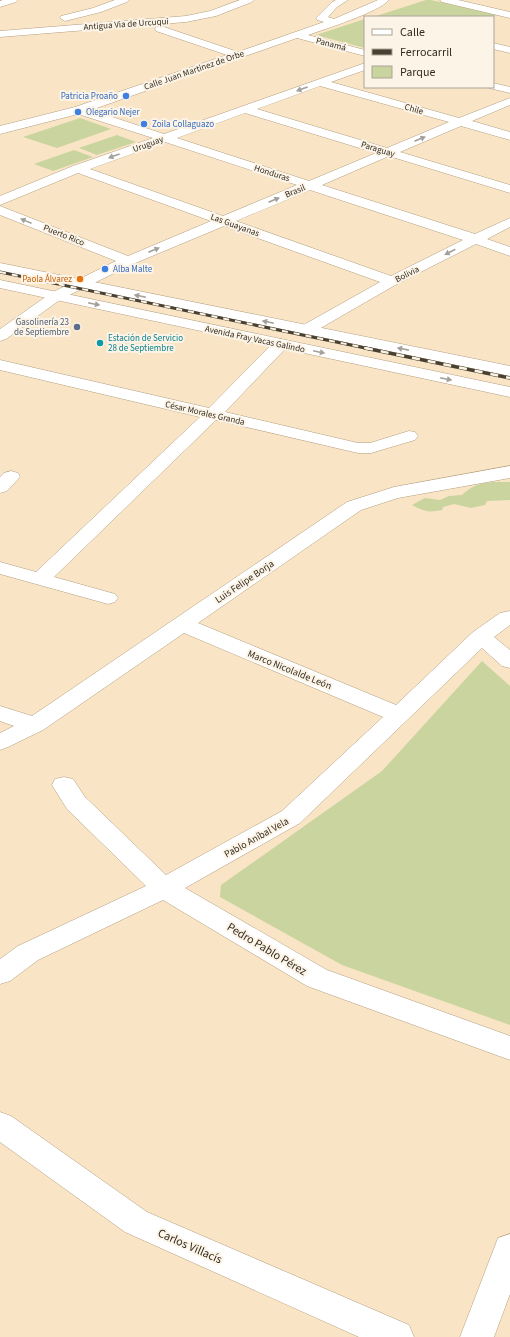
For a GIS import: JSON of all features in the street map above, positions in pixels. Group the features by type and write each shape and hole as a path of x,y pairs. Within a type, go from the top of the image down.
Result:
{"street":[{"path":"0,4 13,0"},
{"path":"2,34 32,25 97,10 124,0"},
{"name":"Antigua Via de Urcuqui","path":"2,34 186,20 212,14 249,0"},
{"path":"336,22 321,18 334,5 343,0"},
{"name":"Calle Juan Martinez de Orbe","path":"0,130 79,110 336,22 384,0"},
{"path":"445,0 509,14"},
{"path":"494,20 509,14"},
{"path":"160,29 236,55"},
{"name":"Panamá","path":"297,35 364,53"},
{"path":"494,46 510,50"},
{"name":"Uruguay","path":"0,201 78,169 364,66"},
{"name":"Chile","path":"319,82 510,136"},
{"path":"494,86 510,90"},
{"name":"Brasil","path":"0,336 56,296 80,283 128,261 510,101"},
{"name":"Paraguay","path":"245,109 510,189"},
{"name":"Honduras","path":"79,110 475,239 510,252"},
{"path":"6,117 26,124"},
{"name":"Las Guayanas","path":"78,169 392,281"},
{"name":"Puerto Rico","path":"0,210 128,261"},
{"name":"Bolivia","path":"306,330 392,281 510,222"},
{"name":"Avenida Fray Vacas Galindo","path":"0,267 510,370"},
{"name":"Avenida Fray Vacas Galindo","path":"0,284 510,392"},
{"path":"40,579 212,415 281,344"},
{"name":"César Morales Granda","path":"0,365 358,448 371,448 409,436"},
{"name":"Luis Felipe Borja","path":"0,742 35,725 354,506 394,494 510,472"},
{"path":"0,568 108,598"},
{"name":"Pablo Aníbal Vela","path":"0,973 28,953 164,888 291,817 481,637 507,617 510,617"},
{"name":"Marco Nicolalde León","path":"182,624 399,714"},
{"path":"481,637 510,661"},
{"path":"0,713 35,725"},
{"name":"Pedro Pablo Pérez","path":"64,785 76,804 164,888 317,978 510,1048"},
{"name":"Carlos Villacís","path":"0,1125 136,1222 397,1337"},
{"path":"476,1337 510,1249"}],"green space":[{"path":"426,0 497,15 494,16 376,16"},
{"path":"364,19 364,48 316,35"},
{"path":"80,118 111,129 57,148 23,137"},
{"path":"117,135 136,142 97,155 79,148"},
{"path":"74,150 93,157 53,171 34,164"},
{"path":"510,482 510,500 487,501 485,505 471,508 454,504 443,507 442,510 433,511 423,510 412,505 425,498 440,500 449,496 462,495 469,489 484,483"},
{"path":"482,661 510,686 510,1025 342,965 220,897 221,885 382,771"}],"railway":[{"path":"0,272 370,349"},
{"path":"365,348 510,378"}],"place":[{"name":"Patricia Proaño","path":"126,96"},
{"name":"Olegario Nejer","path":"78,112"},
{"name":"Zoila Collaguazo","path":"144,124"},
{"name":"Alba Malte","path":"105,269"},
{"name":"Paola Álvarez","path":"80,279"},
{"name":"Gasolinería 23 de Septiembre","path":"77,327"},
{"name":"Estación de Servicio 28 de Septiembre","path":"100,343"}]}
